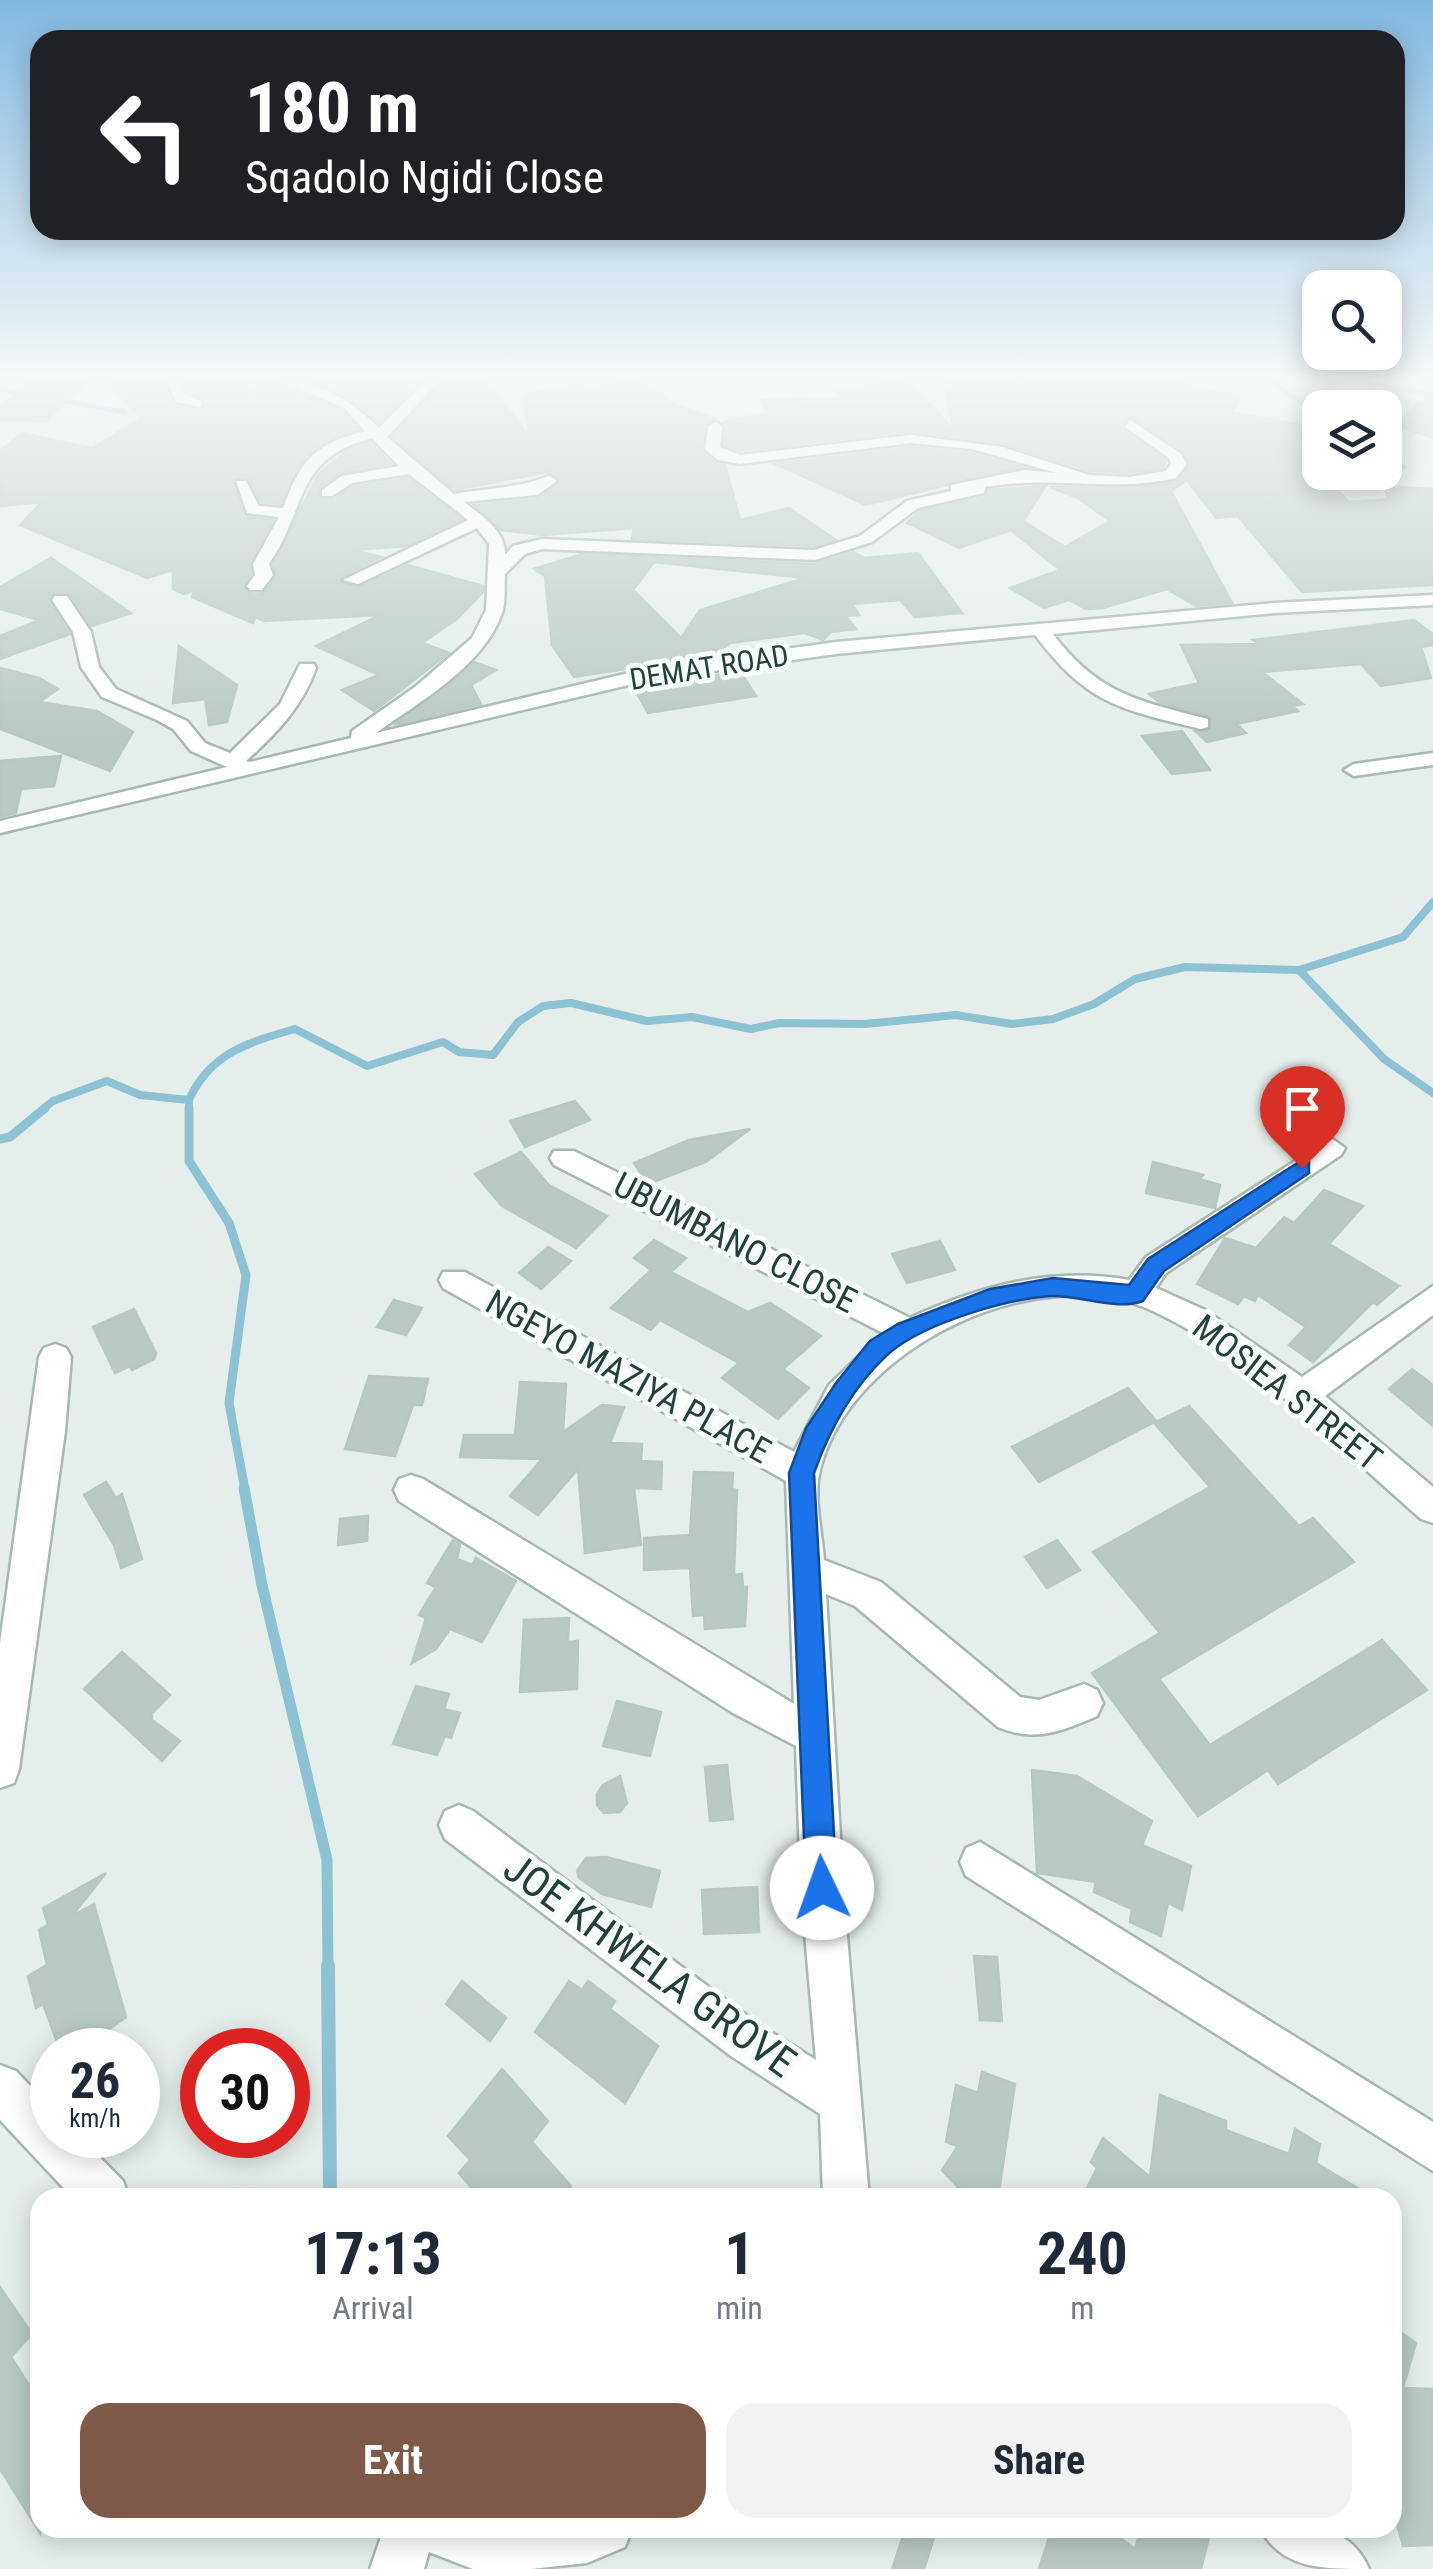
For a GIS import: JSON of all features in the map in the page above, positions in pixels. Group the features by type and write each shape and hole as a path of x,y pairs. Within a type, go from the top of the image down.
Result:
{"street":[{"path":"248,498 253,510 289,514"},
{"path":"256,586 264,576 261,564 295,498"},
{"path":"344,745 422,691 480,641 495,610 499,570 496,544 480,522 452,498"},
{"path":"499,570 519,550 542,544 650,552 815,555 866,539 912,504 932,498"},
{"path":"352,580 450,532 480,522"},
{"path":"390,537 450,532"},
{"path":"61,600 82,632 90,666 110,693 164,716 180,725 198,747 239,765 300,686 307,668"},
{"name":"DEMAT ROAD","path":"0,827 239,765 344,745 654,672 836,648 1040,629 1274,608 1433,600"},
{"path":"1040,629 1076,675 1094,687 1201,723"},
{"path":"1354,770 1433,759"},
{"path":"1135,1295 1156,1265 1331,1148"},
{"name":"UBUMBANO CLOSE","path":"564,1158 906,1330"},
{"name":"NGEYO MAZIYA PLACE","path":"454,1280 802,1473"},
{"name":"MOSIEA STREET","path":"846,2188 842,2102 822,1888 802,1473 815,1436 844,1390 879,1348 906,1330 990,1298 1053,1287 1135,1295 1185,1314 1242,1351 1433,1508"},
{"path":"1300,1398 1433,1298"},
{"path":"0,1769 50,1431 56,1357"},
{"path":"411,1490 746,1700 813,1734"},
{"path":"806,1570 868,1594 1011,1714 1038,1720 1084,1703"},
{"name":"JOE KHWELA GROVE","path":"460,1826 746,2041 842,2102"},
{"path":"980,1862 1433,2148"},
{"path":"0,2087 96,2188"},
{"path":"397,2569 407,2538"},
{"path":"462,2538 485,2547 568,2538"},
{"path":"1300,2538 1342,2569"}],"building":[{"path":"1,498 238,498 243,514 273,520 250,562 251,574 244,588 250,594 262,594 276,577 273,564 306,498 434,498 461,519 406,546 354,550 381,557 341,577 340,582 360,587 408,565 483,586 483,592 457,619 422,643 449,653 374,711 342,690 379,675 316,646 380,615 264,621 255,617 253,623 192,597 195,590 184,594 173,589 173,570 147,578 20,525 42,502 1,506"},
{"path":"259,498 284,498 281,504 261,502"},
{"path":"734,498 740,520 789,508 836,540 814,546 632,539 634,528 543,535 500,530 474,505 537,499"},
{"path":"850,498 895,498 866,505"},
{"path":"981,498 1038,498 1023,521 1065,547 1110,521 1078,498 1175,498 1232,603 1196,606 1167,589 1103,608 1086,609 1069,600 1044,608 1010,588 1060,570 1011,530 959,548 907,523 920,511"},
{"path":"1201,498 1345,498 1349,502 1433,498 1433,585 1302,592 1238,516 1216,518"},
{"path":"854,552 864,558 918,553 962,613 915,617 900,600 852,604 859,615 846,616 856,629 831,632 823,640 805,633 730,643 725,647 728,653 574,677 552,645 545,576 534,569 582,554 815,564","holes":["654,562 805,578 700,610 681,638 633,590"]},
{"path":"51,558 131,613 92,626 70,594 55,592 49,602 70,634 0,659 0,636 39,620 0,609 0,587"},
{"path":"1414,620 1433,634 1433,645 1421,647 1431,678 1381,686 1361,664 1262,672 1303,704 1292,706 1298,711 1236,724 1246,733 1207,742 1195,731 1211,729 1211,717 1159,702 1149,694 1199,683 1181,645 1260,644 1253,640"},
{"path":"179,646 237,685 227,722 209,725 205,699 173,703"},
{"path":"474,662 496,670 471,685 481,704 394,725"},
{"path":"0,668 39,678 58,689 39,702 97,711 133,732 110,771 0,729"},
{"path":"740,671 756,696 648,713 634,688"},
{"path":"1182,731 1210,770 1172,774 1142,736"},
{"path":"61,756 54,786 21,789 16,813 0,817 0,761"},
{"path":"575,1101 590,1120 525,1147 510,1121"},
{"path":"750,1129 706,1162 648,1184 634,1163 689,1140"},
{"path":"521,1152 549,1185 607,1216 576,1248 502,1206 475,1174"},
{"path":"1153,1162 1203,1175 1199,1179 1220,1185 1215,1208 1146,1193"},
{"path":"1324,1190 1363,1206 1329,1244 1399,1286 1377,1305 1373,1302 1313,1362 1289,1345 1306,1327 1258,1295 1255,1301 1244,1296 1238,1304 1197,1284 1225,1238 1256,1248 1284,1217 1294,1223"},
{"path":"654,1240 686,1258 671,1272 748,1312 770,1303 821,1336 783,1369 809,1388 778,1419 722,1378 739,1363 660,1320 651,1330 611,1308 651,1270 634,1258"},
{"path":"940,1241 955,1270 907,1283 892,1254"},
{"path":"548,1247 571,1261 541,1289 519,1273"},
{"path":"394,1300 422,1308 406,1335 377,1327"},
{"path":"134,1309 156,1353 154,1359 132,1370 130,1366 115,1373 93,1327"},
{"path":"1412,1369 1433,1385 1433,1426 1389,1389"},
{"path":"369,1376 428,1379 422,1405 413,1405 395,1456 345,1449"},
{"path":"520,1382 566,1384 563,1432 602,1405 624,1407 610,1443 642,1444 641,1461 662,1462 661,1489 634,1488 641,1545 585,1553 578,1469 538,1515 510,1496 542,1459 460,1457 464,1435 515,1435"},
{"path":"1128,1388 1156,1421 1039,1482 1012,1447"},
{"path":"1189,1406 1299,1526 1313,1518 1354,1562 1159,1679 1210,1745 1382,1640 1427,1690 1278,1784 1268,1770 1198,1816 1092,1673 1160,1633 1093,1552 1210,1487 1154,1423"},
{"path":"694,1472 733,1473 732,1489 737,1490 734,1575 742,1574 743,1587 747,1587 745,1626 705,1629 704,1615 693,1616 690,1568 644,1570 644,1538 690,1535"},
{"path":"106,1482 116,1498 122,1494 142,1559 121,1568 114,1545 84,1495"},
{"path":"368,1516 367,1541 338,1545 340,1519"},
{"path":"453,1540 460,1544 457,1559 472,1565 476,1558 516,1581 482,1642 450,1629 436,1649 412,1663 426,1618 419,1615 436,1587 427,1583"},
{"path":"1057,1540 1080,1570 1047,1588 1025,1557"},
{"path":"569,1618 568,1642 578,1641 577,1689 520,1692 524,1620"},
{"path":"122,1652 170,1695 152,1713 152,1720 180,1741 162,1761 84,1689"},
{"path":"416,1686 449,1694 444,1709 460,1713 451,1738 445,1736 437,1755 393,1744"},
{"path":"617,1701 661,1712 650,1756 603,1746"},
{"path":"727,1765 733,1819 710,1821 705,1767"},
{"path":"1032,1770 1077,1776 1152,1821 1142,1845 1191,1866 1182,1910 1168,1903 1161,1936 1130,1922 1132,1909 1094,1892 1096,1882 1037,1873"},
{"path":"620,1776 627,1803 620,1812 604,1813 597,1805 597,1794 603,1785"},
{"path":"606,1857 660,1871 651,1907 602,1894 579,1878 577,1871 586,1858"},
{"path":"106,1873 72,1916 94,1904 126,2017 111,2028 52,2028 43,2004 36,2008 28,1976 47,1965 39,1930 48,1925 43,1908"},
{"path":"757,1887 759,1932 704,1934 702,1890"},
{"path":"974,1956 997,1957 1002,2021 980,2020"},
{"path":"462,1981 506,2018 490,2041 446,2004"},
{"path":"569,1981 582,1990 588,1981 615,2001 610,2009 658,2046 625,2103 535,2032"},
{"path":"502,2069 548,2121 532,2142 571,2186 472,2188 459,2173 470,2160 448,2136"},
{"path":"982,2072 1015,2084 999,2188 959,2188 942,2170 958,2146 946,2142 956,2085 978,2093"},
{"path":"1160,2095 1226,2121 1226,2130 1289,2154 1295,2129 1320,2144 1316,2163 1357,2188 1087,2188 1097,2168 1091,2162 1103,2138 1150,2177"},
{"path":"0,2287 30,2331 30,2336 11,2357 30,2386 30,2517 0,2469"},
{"path":"1402,2333 1416,2343 1403,2388 1433,2389 1433,2545 1403,2546"},
{"path":"903,2538 934,2538 924,2569 892,2569"},
{"path":"1049,2538 1120,2538 1135,2549 1138,2538 1209,2538 1201,2569 1039,2569"}],"waterway":[{"path":"1299,970 1403,937 1433,902"},
{"path":"189,1100 220,1060 247,1045 295,1029 367,1066 443,1042 459,1052 493,1055 518,1022 543,1006 571,1003 647,1021 692,1017 751,1029 779,1023 865,1024 956,1015 1012,1024 1053,1019 1094,1004 1135,979 1185,967 1299,970"},
{"path":"1299,970 1384,1059 1433,1093"},
{"path":"42,1110 53,1101 107,1081 140,1095 189,1100"},
{"path":"189,1100 189,1161 229,1223 246,1275 229,1403 245,1490"},
{"path":"0,1139 10,1137 45,1108"},
{"path":"244,1488 262,1585 327,1860 328,1968"},
{"path":"328,1966 330,2188"}],"route":[{"path":"822,1888 802,1473 815,1436 844,1390 879,1348 906,1330 990,1298 1053,1287 1117,1290 1135,1295 1156,1265 1302,1168"}]}
